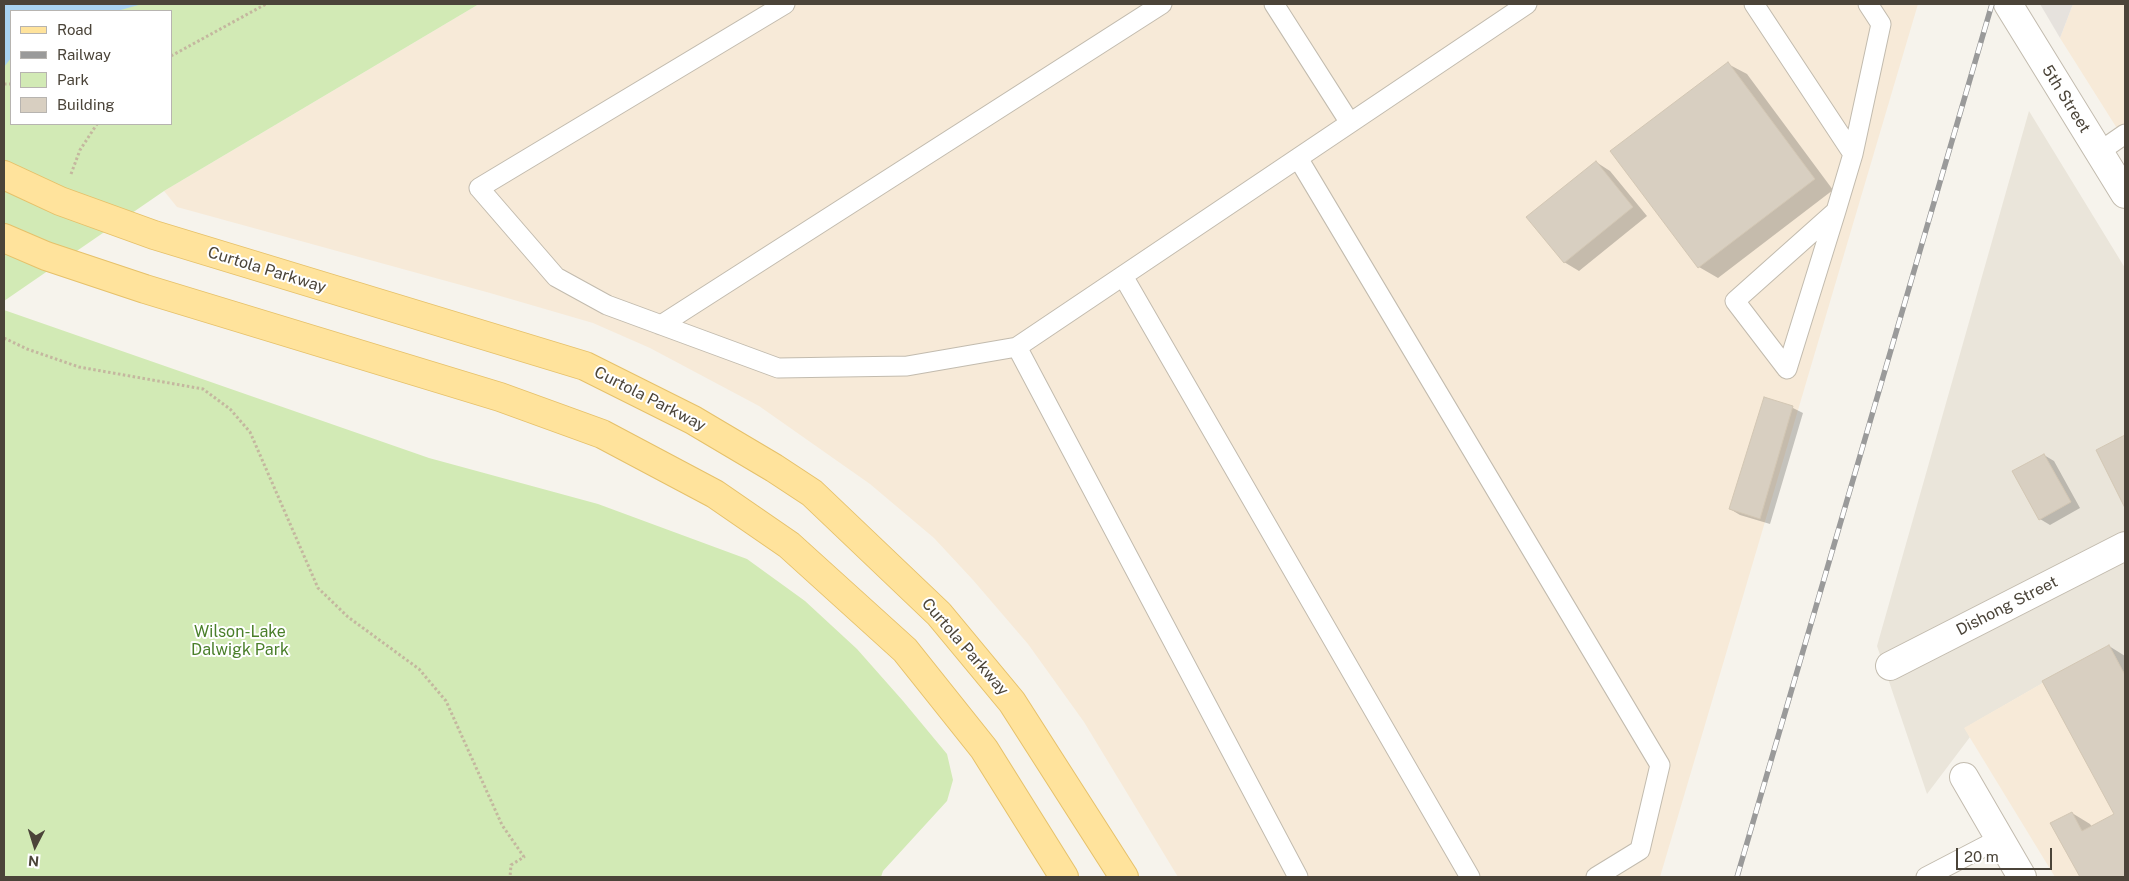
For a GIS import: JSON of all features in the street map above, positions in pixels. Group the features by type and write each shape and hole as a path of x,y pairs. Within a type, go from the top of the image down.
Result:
{"main road":[{"name":"Curtola Parkway","path":"4,175 60,201 154,235 585,366 693,420 774,468 812,493 939,614 1012,702 1124,877"},
{"path":"4,238 46,256 144,289 500,397 602,434 715,494 790,544 905,650 984,749 1064,877"}],"street":[{"name":"5th Street","path":"2008,4 2125,194"},
{"name":"Dishong Street","path":"1890,666 2125,546"},
{"path":"1964,777 2022,877"}],"lane":[{"path":"785,4 478,188 556,277 607,305 778,368 908,366 1017,348 1527,4"},
{"path":"661,325 1162,4"},
{"path":"1274,4 1350,123"},
{"path":"1754,4 1853,154"},
{"path":"1836,211 1736,301 1787,369 1836,211 1853,154 1882,24 1868,4"},
{"path":"2099,152 2125,134"},
{"path":"1298,158 1660,765 1640,850 1596,877"},
{"path":"1123,276 1470,877"},
{"path":"1017,348 1298,877"},
{"path":"1926,877 1999,839"}],"path":[{"path":"172,54 266,4"},
{"path":"60,201 80,150 96,125"},
{"path":"4,338 27,349 79,367 203,389 230,409 250,432 318,588 348,617 419,669 446,700 502,825 524,857 511,865 510,877"}],"shaded area":[{"path":"479,4 1918,4 1660,877 1178,877 1084,722 1028,644 973,580 934,538 870,484 759,406 650,348 593,323 177,207 164,191"},
{"path":"2040,4 2073,4 2060,38"},
{"path":"2073,4 2125,4 2125,141 2060,38"},
{"path":"2029,111 2125,268 2125,675 2109,645 1965,728 1970,737 1927,794 1877,646"},
{"path":"2109,645 2125,675 2125,877 2055,877 1964,728"}],"green space":[{"path":"4,4 479,4 164,191 4,301"},
{"name":"Wilson-Lake Dalwigk Park","path":"4,310 429,458 598,504 747,559 805,601 857,649 947,754 953,780 947,801 883,871 881,877 4,877"}],"water":[{"path":"4,4 142,4 121,10 10,10 10,59 4,67"}],"building":[{"path":"1728,62 1815,179 1698,268 1610,151"},
{"path":"1596,161 1633,207 1564,263 1526,217"},
{"path":"1764,397 1793,406 1760,519 1729,509"},
{"path":"2125,435 2125,508 2096,450"},
{"path":"2044,454 2071,502 2039,520 2012,471"},
{"path":"2109,645 2125,675 2125,877 2080,877 2050,823 2072,812 2082,831 2114,814 2042,681"}],"railway":[{"path":"1737,877 1992,4"}]}
